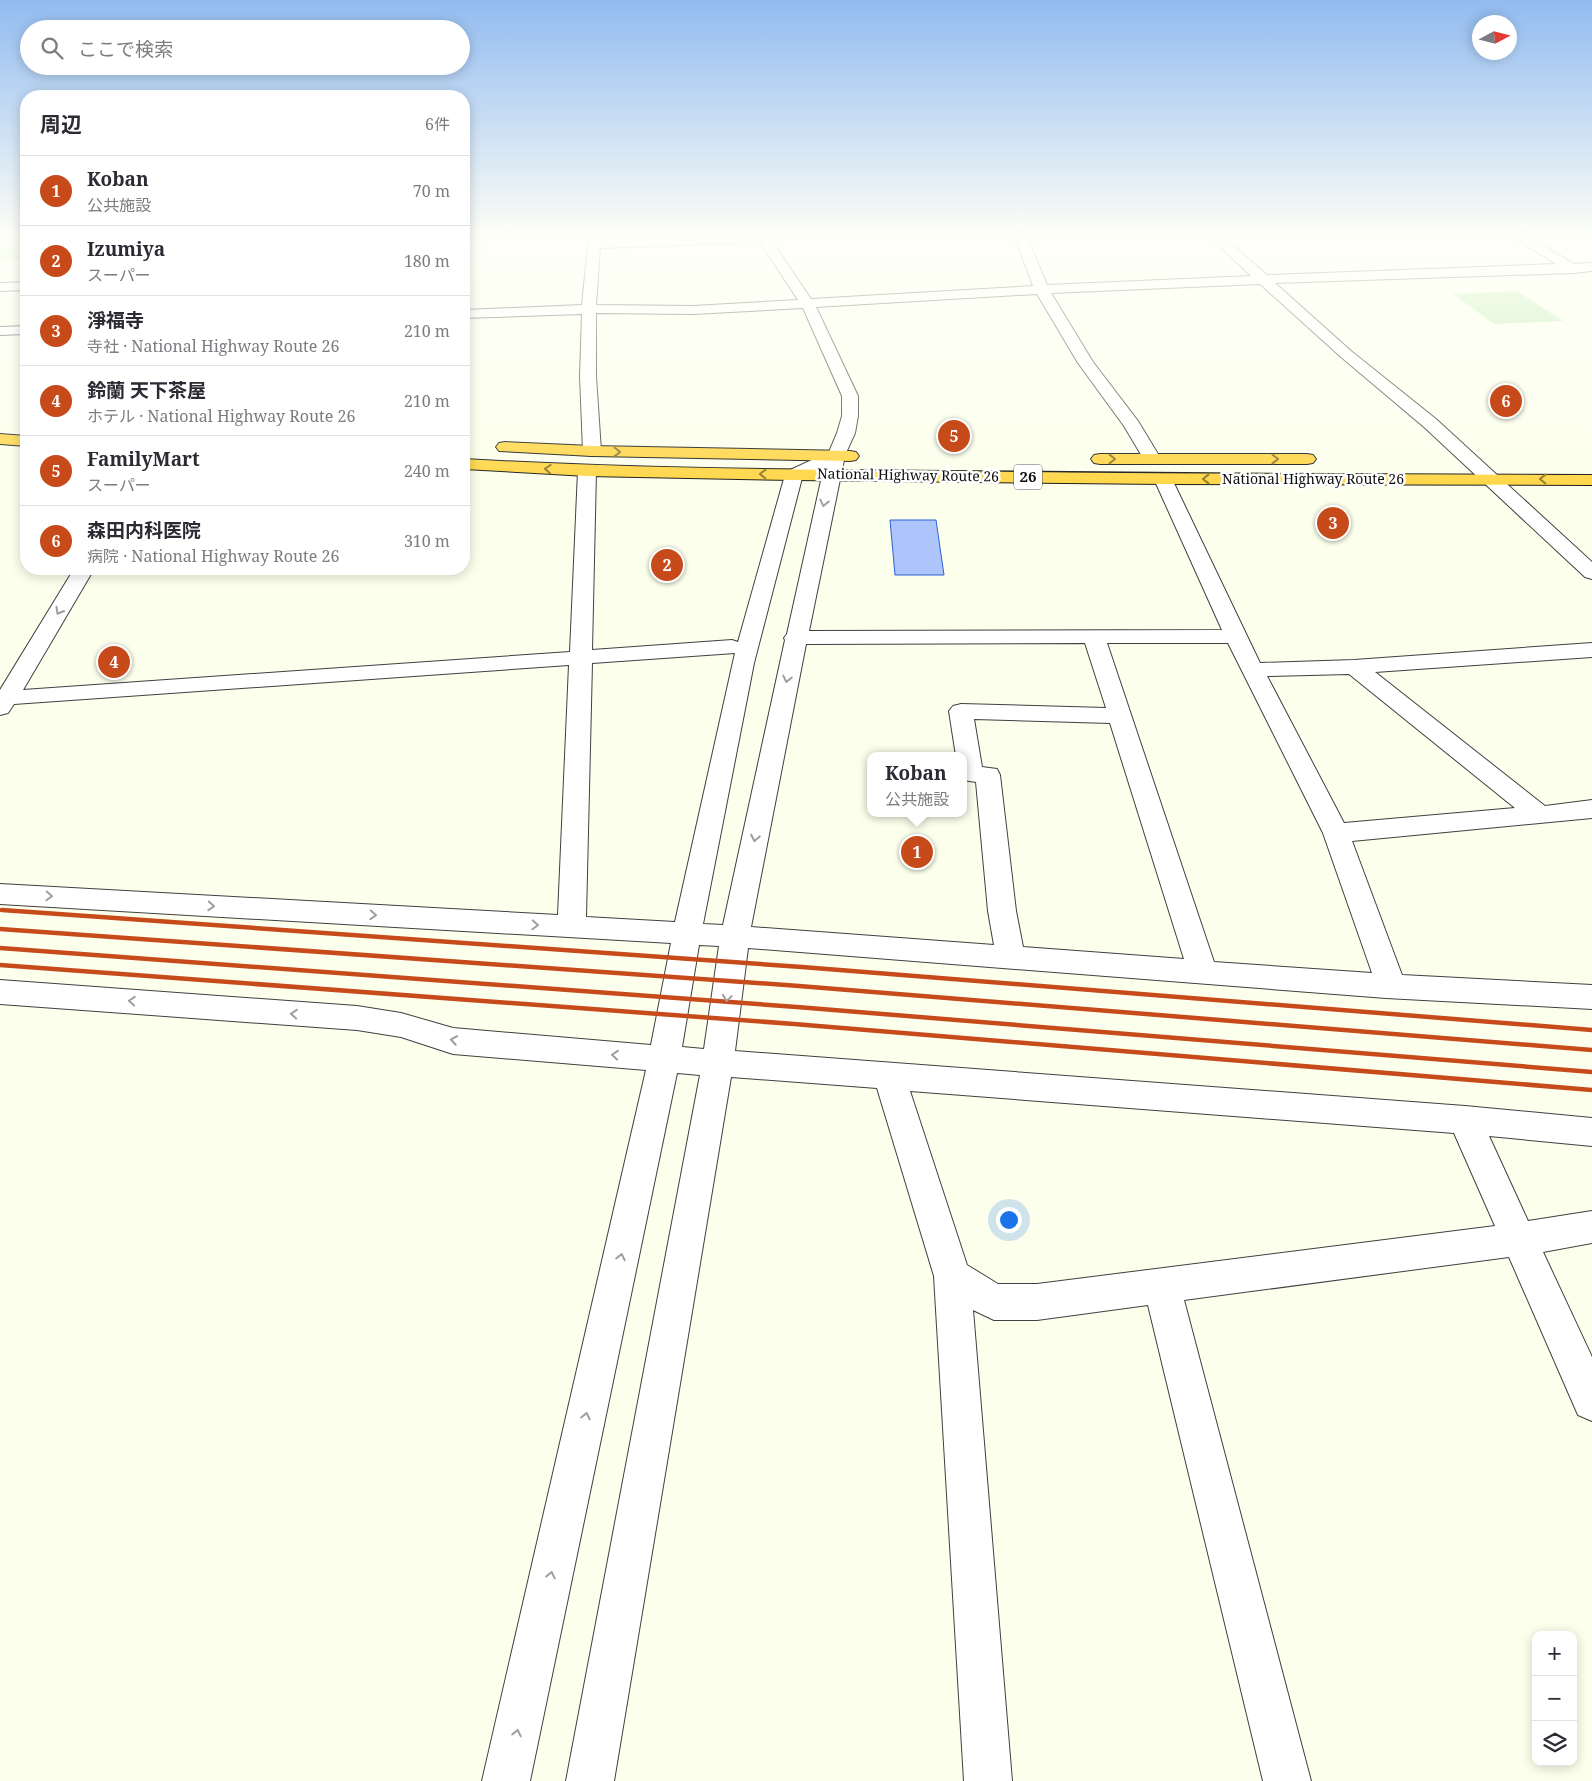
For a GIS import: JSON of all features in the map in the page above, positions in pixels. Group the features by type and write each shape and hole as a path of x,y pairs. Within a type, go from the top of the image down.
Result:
{"highway":[{"path":"0,439 20,441"},
{"name":"National Highway Route 26","path":"484,446 589,461 794,475"},
{"name":"National Highway Route 26","path":"1084,459 1158,469 1319,460"},
{"path":"1447,460 1494,460"},
{"name":"National Highway Route 26","path":"470,464 589,461 844,462 1592,480"}],"street":[{"path":"572,927 589,461 589,318"},
{"path":"590,1781 718,1062 735,936 795,638 844,462 846,433 850,416 850,396 814,318"},
{"path":"1059,318 1086,362 1132,425 1158,469 1252,670 1336,833 1391,986"},
{"path":"1306,318 1430,424 1592,573"},
{"path":"0,331 20,330"},
{"path":"506,1781 664,1059 687,933 743,663 794,475 844,462"},
{"path":"3,703 80,575"},
{"path":"795,638 1236,636"},
{"path":"1094,637 1203,972"},
{"path":"3,703 582,656 732,647"},
{"path":"1252,670 1354,667 1592,650"},
{"path":"1354,667 1540,815"},
{"path":"1010,957 1002,911 988,775 971,774 961,711 1120,716"},
{"path":"1336,833 1592,809"},
{"path":"0,894 735,936 1391,986 1592,997"},
{"path":"0,992 357,1018 400,1025 453,1041 664,1059 1465,1120 1592,1132"},
{"path":"888,1076 952,1276 988,1781"},
{"path":"1465,1120 1592,1401"},
{"path":"952,1276 994,1302 1036,1302 1592,1227"},
{"path":"1162,1286 1287,1781"}],"green space":[{"path":"1486,318 1559,318 1563,321 1494,324"}],"water":[{"path":"890,520 936,520 944,575 895,575"}],"railway":[{"path":"0,910 7,910"},
{"path":"2,910 7,910"},
{"path":"7,910 20,911"},
{"path":"7,910 802,967 1592,1030"},
{"path":"0,929 799,986 1592,1050"},
{"path":"0,948 797,1007 1592,1072"},
{"path":"0,965 794,1024 1592,1090"}],"place":[{"name":"森田内科医院","path":"1506,401"},
{"name":"FamilyMart","path":"954,436"},
{"name":"淨福寺","path":"1333,523"},
{"name":"Izumiya","path":"667,565"},
{"name":"鈴蘭 天下茶屋","path":"114,662"},
{"name":"Koban","path":"917,852"}]}
